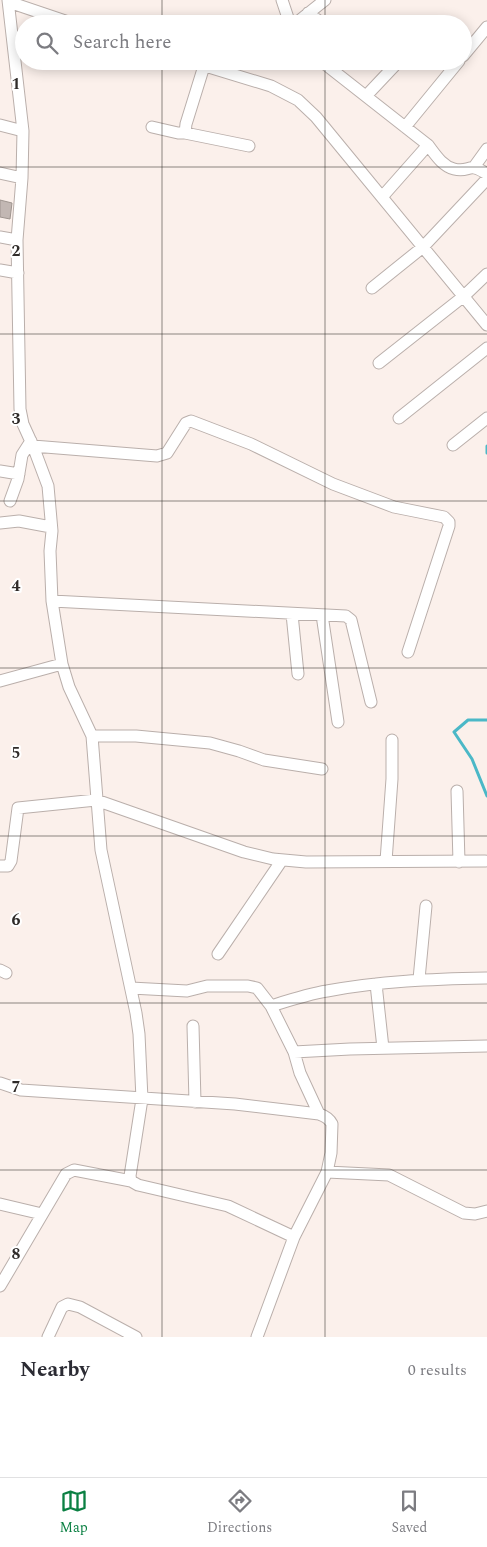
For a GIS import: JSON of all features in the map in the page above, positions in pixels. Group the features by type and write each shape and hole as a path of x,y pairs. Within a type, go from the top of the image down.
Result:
{"street":[{"path":"282,0 287,15"},
{"path":"308,14 325,0"},
{"path":"15,57 9,1 49,15"},
{"path":"472,45 487,27"},
{"path":"16,70 23,131 22,178 17,240 20,409 23,424 48,486 51,527 52,601 62,664 69,687 92,736 101,850 131,988 138,1034 142,1099 130,1176 131,1181"},
{"path":"185,132 203,70"},
{"path":"218,70 272,86 298,100 316,117 487,325"},
{"path":"333,70 428,145 441,162 448,167 458,169 474,167 487,174"},
{"path":"366,96 391,70"},
{"path":"405,127 452,70"},
{"path":"0,125 23,131"},
{"path":"152,127 249,146"},
{"path":"382,197 428,145"},
{"path":"474,167 487,149"},
{"path":"0,173 22,178"},
{"path":"372,288 423,247 487,180"},
{"path":"0,237 17,240"},
{"path":"0,270 18,273"},
{"path":"379,363 464,296 487,274"},
{"path":"399,418 487,348"},
{"path":"453,445 487,418"},
{"path":"32,444 157,456 167,453 186,423 191,421 251,444 333,484 394,507 444,518 449,522 449,526 408,652"},
{"path":"10,501 19,474 22,455 32,444"},
{"path":"0,471 19,474"},
{"path":"0,523 19,521 51,527"},
{"path":"52,601 343,615 351,620 371,702"},
{"path":"292,614 298,674"},
{"path":"322,614 338,722"},
{"path":"0,680 62,664"},
{"path":"92,736 136,736 210,743 239,750 264,760 322,769"},
{"path":"386,861 392,778 392,740"},
{"path":"458,791 459,862"},
{"path":"0,866 8,866 11,861 18,808 96,800 244,852 282,860 306,862 486,861"},
{"path":"218,954 282,860"},
{"path":"420,979 426,906"},
{"path":"271,1006 327,991 376,984 420,979 487,981"},
{"path":"376,984 383,1048"},
{"path":"131,988 187,991 207,986 248,986 257,988 271,1006 294,1052 300,1073 319,1114"},
{"path":"193,1026 195,1102"},
{"path":"294,1052 487,1046"},
{"path":"0,1083 21,1090 235,1104 319,1114 327,1117 332,1124 331,1153 327,1172 294,1237 256,1337"},
{"path":"0,1286 64,1176 72,1171 131,1181 138,1185 228,1206 294,1237"},
{"path":"327,1172 389,1175 464,1213 475,1214 487,1211"},
{"path":"0,1204 42,1214"},
{"path":"48,1337 62,1307 68,1304 80,1307 136,1337"}],"building":[{"path":"0,200 12,203 10,219 0,217"}],"waterway":[{"path":"487,446 487,453"},
{"path":"487,720 468,720 454,732 472,759 487,796"}]}
